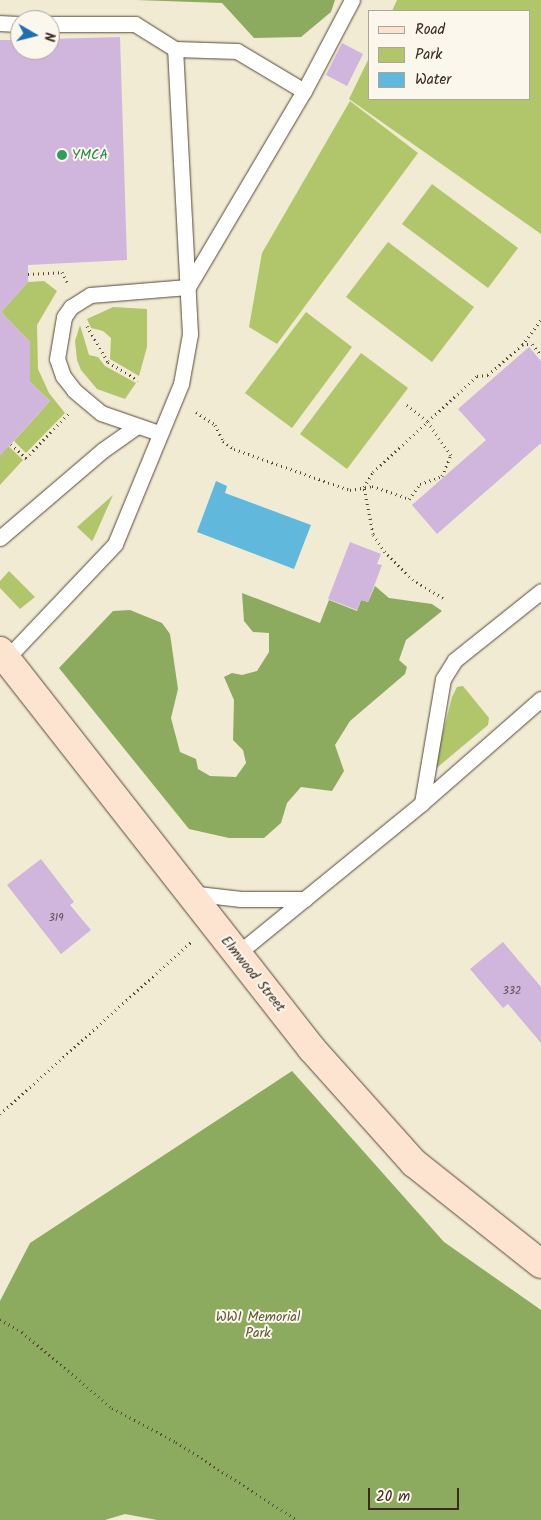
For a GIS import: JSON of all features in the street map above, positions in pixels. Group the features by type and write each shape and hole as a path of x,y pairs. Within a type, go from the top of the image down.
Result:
{"main road":[{"name":"Elmwood Street","path":"3,655 312,1049 414,1163 541,1264"}],"lane":[{"path":"188,287 304,91 352,0"},
{"path":"60,24 136,24 175,49 237,51 304,91"},
{"path":"3,655 115,544 181,384 190,334 175,49"},
{"path":"160,433 101,413 74,390 63,376 57,359 64,317 71,307 90,295 188,287"},
{"path":"0,538 103,450 137,426"},
{"path":"422,803 443,679 455,660 541,591"},
{"path":"237,954 422,803 541,699"},
{"path":"188,893 241,899 305,899"}],"path":[{"path":"28,274 62,272 68,285"},
{"path":"442,598 414,580 385,552 373,534 364,487 373,472 477,376 488,375 522,345 541,320"},
{"path":"85,321 108,362 138,380"},
{"path":"522,345 532,344 541,355"},
{"path":"196,412 215,425 223,441 234,449 350,490 364,487 409,499 420,484 442,476 451,455 427,421 404,403"},
{"path":"0,1114 212,923"},
{"path":"0,1319 22,1332 112,1408 176,1442 297,1520"}],"green space":[{"path":"136,0 335,0 331,12 301,37 254,38 222,3"},
{"path":"397,0 541,0 541,234 349,99 368,60 368,100 531,100 531,10 392,10"},
{"path":"350,101 418,153 277,344 249,327 262,253"},
{"path":"432,184 518,248 488,288 402,224"},
{"path":"388,242 474,307 432,362 346,297"},
{"path":"44,281 57,291 37,325 38,369 49,393 65,413 26,453 14,441 50,401 30,382 30,342 1,312 28,282"},
{"path":"113,307 147,309 147,347 139,376 110,359 111,338 103,331 91,328 87,319"},
{"path":"306,312 352,347 292,428 245,393"},
{"path":"80,325 89,355 98,357 105,366 136,383 125,399 97,389 81,370 77,360 75,341"},
{"path":"361,353 408,388 347,469 300,434"},
{"path":"0,438 23,460 0,485"},
{"path":"113,495 93,540 92,541 77,527"},
{"path":"9,571 35,597 20,609 0,588 0,581"},
{"path":"375,586 389,598 432,604 442,611 406,640 399,660 407,667 405,674 350,721 335,745 344,771 332,791 301,787 287,803 281,823 264,838 229,838 189,829 59,668 113,611 130,610 162,623 170,634 178,689 171,718 180,752 196,759 198,769 210,776 236,777 246,763 243,750 233,740 234,700 224,677 232,673 242,675 257,671 269,652 269,633 253,632 244,621 242,593 320,623 329,600 357,611 361,600 368,602"},
{"path":"463,686 489,718 488,725 433,771 452,697 457,687"},
{"name":"WWI Memorial Park","path":"292,1071 444,1242 541,1310 541,1520 157,1520 125,1514 105,1520 0,1520 0,1301 30,1243"}],"water":[{"path":"216,481 227,486 225,493 311,525 294,569 197,532"}],"building":[{"name":"YMCA","path":"120,37 127,260 28,265 28,282 1,312 30,342 30,382 50,401 0,456 0,40 10,40 10,60 60,60 60,39"},
{"path":"342,43 363,54 347,86 326,75"},
{"path":"529,347 541,361 541,443 437,534 412,505 486,440 458,409"},
{"path":"350,542 381,554 377,564 382,565 368,602 361,600 357,610 328,599"},
{"path":"41,859 74,902 70,905 91,930 61,954 7,885"},
{"path":"503,942 541,987 541,1043 508,1004 503,1008 470,969"}],"place":[{"name":"YMCA","path":"62,155"}]}
